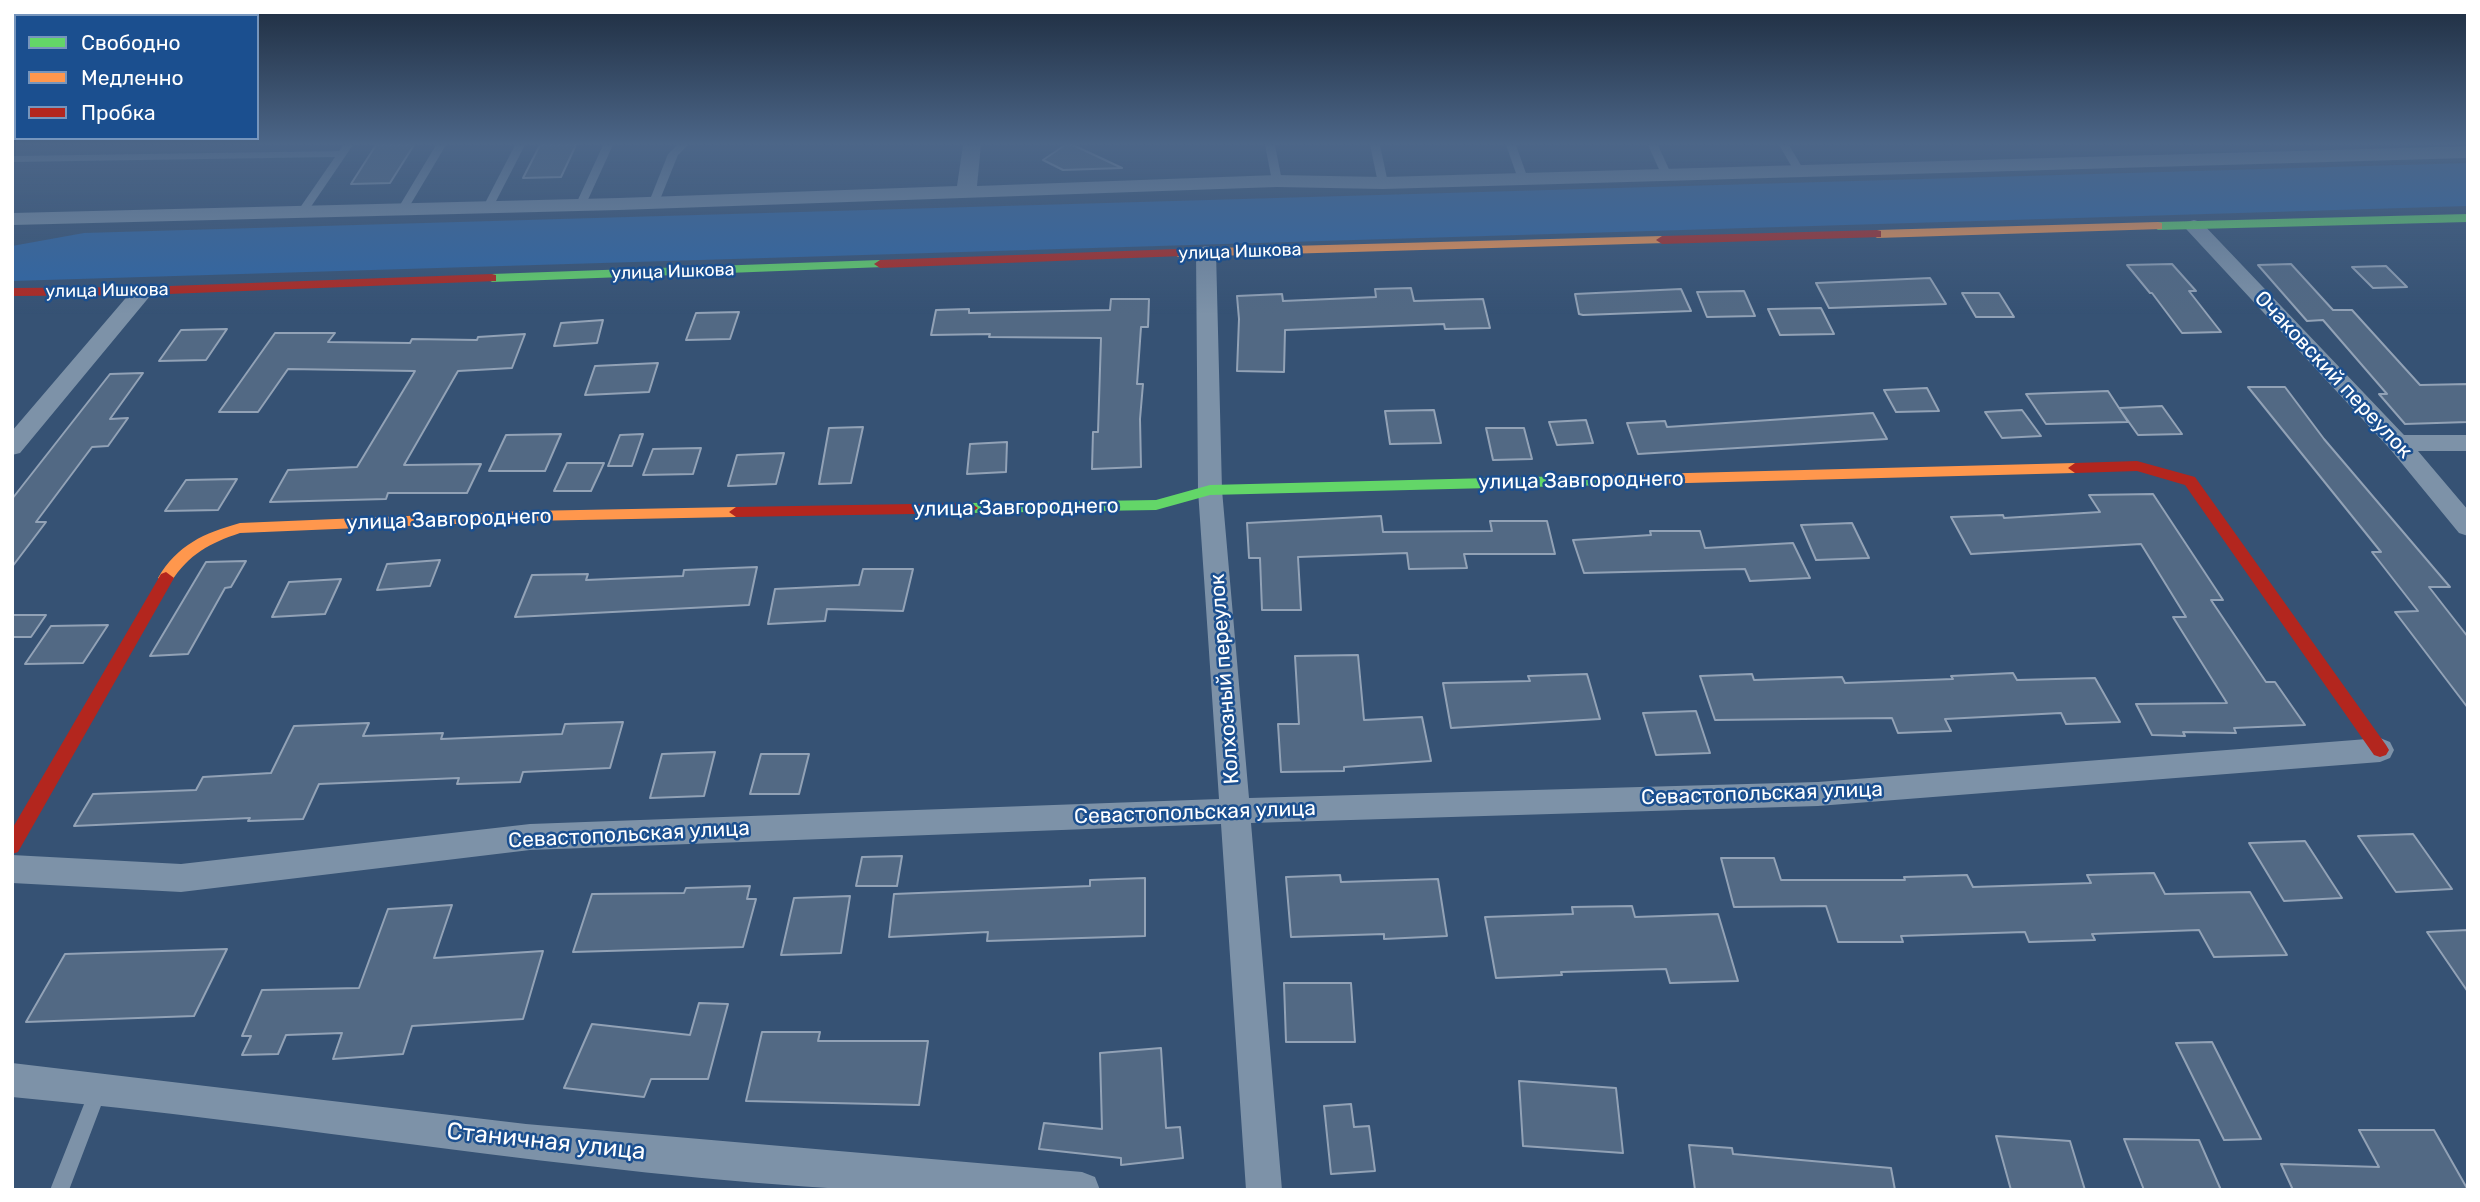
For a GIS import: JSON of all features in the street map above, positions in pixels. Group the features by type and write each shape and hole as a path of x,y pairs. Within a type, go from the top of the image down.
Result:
{"street":[{"path":"12,219 682,201"},
{"name":"улица Ишкова","path":"12,292 143,291 1206,252 2468,218"},
{"name":"Очаковский переулок","path":"2194,226 2398,443 2468,527"},
{"name":"Колхозный переулок","path":"1206,252 1210,490 1264,1190"},
{"path":"12,447 143,291"},
{"path":"2398,443 2468,443"},
{"name":"улица Завгороднего","path":"12,846 174,564 201,540 240,528 541,516 1156,505 1210,490 2137,466 2190,481 2380,750"},
{"name":"Севастопольская улица","path":"12,869 181,878 530,837 1234,811 1818,794 2380,750"},
{"name":"Станичная улица","path":"12,1080 99,1087 445,1133 773,1165 1082,1190"}],"lane":[{"path":"302,212 310,201"},
{"path":"402,210 407,201"},
{"path":"488,207 491,201"},
{"path":"58,1190 99,1087"}],"shaded area":[{"path":"1171,201 2468,201 2468,206 12,281 12,246 84,233"}],"building":[{"path":"2172,264 2196,291 2189,291 2221,332 2182,333 2127,265"},
{"path":"2291,264 2333,310 2352,310 2420,385 2468,384 2468,422 2405,424 2379,394 2387,394 2323,320 2307,321 2258,265"},
{"path":"2386,266 2407,287 2373,288 2352,267"},
{"path":"1930,278 1946,304 1829,308 1816,283"},
{"path":"1411,288 1414,301 1483,299 1490,328 1445,329 1444,324 1285,330 1284,372 1237,371 1237,296 1282,294 1283,301 1376,297 1375,289"},
{"path":"1681,289 1691,311 1583,315 1579,314 1575,294"},
{"path":"1744,291 1755,316 1707,317 1697,292"},
{"path":"1962,293 1999,293 2014,317 1976,317"},
{"path":"1111,299 1149,299 1148,327 1141,327 1137,384 1143,384 1140,419 1141,467 1092,469 1093,432 1098,432 1101,338 931,335 936,310 969,309 969,313 1110,310"},
{"path":"1821,308 1834,334 1780,335 1768,309"},
{"path":"739,312 730,339 686,340 696,313"},
{"path":"603,320 597,343 554,346 561,323"},
{"path":"227,329 206,360 159,361 181,330"},
{"path":"275,333 335,333 328,342 410,343 412,339 477,340 478,337 525,334 512,368 458,371 404,465 481,464 467,493 388,493 386,499 270,502 288,470 357,467 415,371 288,369 258,412 219,412"},
{"path":"658,363 649,392 585,395 595,366"},
{"path":"143,373 110,419 128,418 108,446 92,447 36,522 46,522 12,567 12,499 110,374"},
{"path":"2248,387 2285,387 2324,439 2450,587 2429,587 2468,637 2468,708 2395,612 2418,611 2372,552 2381,552"},
{"path":"1927,388 1939,411 1896,412 1884,390"},
{"path":"2108,391 2128,422 2046,424 2026,394"},
{"path":"2162,406 2182,434 2138,435 2119,408"},
{"path":"1434,410 1441,443 1390,444 1385,411"},
{"path":"2022,410 2041,436 2002,438 1985,412"},
{"path":"1873,413 1887,439 1638,454 1627,423 1665,421 1667,427"},
{"path":"1586,420 1593,443 1557,445 1549,422"},
{"path":"863,427 851,483 819,484 829,428"},
{"path":"1486,428 1524,428 1532,459 1493,460"},
{"path":"561,434 545,471 489,471 506,435"},
{"path":"643,434 632,466 608,466 620,435"},
{"path":"1007,442 1006,472 967,474 970,444"},
{"path":"701,448 693,474 643,475 653,449"},
{"path":"784,453 776,484 728,486 737,455"},
{"path":"567,463 604,463 591,491 554,491"},
{"path":"237,479 218,510 165,511 186,480"},
{"path":"2153,494 2223,600 2211,600 2266,682 2275,682 2305,725 2234,728 2236,733 2183,732 2185,736 2152,735 2136,704 2227,703 2173,617 2186,617 2141,544 1971,554 1951,517 2003,515 2004,518 2100,512 2089,495"},
{"path":"1381,516 1383,532 1492,531 1490,521 1547,521 1555,554 1464,554 1467,568 1409,569 1407,553 1298,557 1301,610 1262,610 1260,558 1249,558 1247,523"},
{"path":"1852,523 1869,558 1816,560 1801,525"},
{"path":"1650,531 1700,531 1705,548 1793,543 1810,578 1750,581 1745,569 1584,573 1573,540 1651,535"},
{"path":"440,560 430,586 377,590 387,564"},
{"path":"246,561 231,587 225,588 188,654 150,656 206,562"},
{"path":"757,567 749,605 515,617 532,575 588,574 586,580 683,576 684,570"},
{"path":"863,569 913,569 903,611 827,609 825,621 768,624 775,589 859,585"},
{"path":"341,579 325,614 272,617 289,582"},
{"path":"12,615 46,615 31,637 12,637"},
{"path":"108,625 83,663 25,664 51,626"},
{"path":"1358,655 1364,720 1422,717 1431,761 1344,767 1344,771 1281,772 1278,724 1299,724 1295,656"},
{"path":"2013,673 2017,680 2095,678 2120,722 2066,724 2061,713 1945,719 1951,731 1898,733 1892,718 1715,720 1700,676 1752,674 1754,680 1842,677 1845,683 1953,679 1951,676"},
{"path":"1587,674 1600,719 1451,728 1443,683 1530,681 1528,676"},
{"path":"1696,711 1710,753 1656,755 1643,713"},
{"path":"623,722 610,768 523,772 520,782 457,784 459,778 319,784 303,819 248,821 250,818 74,826 93,794 196,790 203,777 271,773 294,726 369,723 363,736 443,733 441,739 562,734 565,724"},
{"path":"715,752 704,796 650,798 662,754"},
{"path":"761,754 809,754 799,794 750,794"},
{"path":"2413,834 2452,889 2396,892 2358,836"},
{"path":"2305,841 2342,898 2284,901 2249,843"},
{"path":"902,856 897,886 856,886 862,857"},
{"path":"1721,858 1774,858 1781,880 1905,880 1904,877 1967,875 1973,887 2091,883 2087,875 2154,873 2165,894 2250,892 2287,955 2214,957 2199,930 2092,934 2095,940 2029,942 2025,932 1901,936 1903,942 1838,942 1826,906 1734,907"},
{"path":"1340,875 1341,882 1438,879 1447,936 1384,939 1384,934 1291,937 1286,877"},
{"path":"1145,878 1145,936 987,941 988,932 889,937 894,894 1090,886 1090,880"},
{"path":"750,886 747,899 756,899 743,947 573,952 592,894 684,893 686,888"},
{"path":"850,896 841,953 781,955 794,898"},
{"path":"452,905 434,958 543,951 523,1019 412,1026 403,1054 333,1059 342,1033 286,1035 278,1054 242,1055 251,1036 242,1036 262,990 359,988 388,909"},
{"path":"1632,906 1635,917 1718,914 1738,981 1670,983 1666,969 1561,972 1562,975 1496,978 1485,917 1573,914 1572,907"},
{"path":"2468,930 2468,992 2427,932"},
{"path":"227,949 194,1016 26,1022 65,954"},
{"path":"1284,983 1351,983 1355,1042 1286,1042"},
{"path":"699,1003 728,1004 708,1079 651,1079 644,1097 564,1088 592,1024 690,1035"},
{"path":"762,1032 820,1032 818,1041 928,1041 919,1105 746,1101"},
{"path":"2212,1042 2261,1139 2224,1140 2176,1043"},
{"path":"1161,1048 1166,1128 1180,1127 1183,1158 1121,1165 1121,1158 1039,1149 1044,1123 1102,1129 1100,1053"},
{"path":"1519,1081 1616,1088 1623,1153 1523,1146"},
{"path":"1351,1104 1354,1127 1369,1126 1375,1171 1331,1174 1324,1106"},
{"path":"2359,1130 2434,1130 2468,1190 2293,1190 2281,1164 2379,1167"},
{"path":"1996,1136 2070,1141 2085,1190 2011,1190"},
{"path":"2124,1139 2199,1140 2221,1190 2144,1190"},
{"path":"1689,1145 1732,1148 1733,1154 1891,1168 1895,1190 1695,1190"}],"traffic: fast":[{"path":"2158,226 2468,218"},
{"path":"492,278 880,264"},
{"path":"971,508 1156,505 1210,490 1610,480"}],"traffic: slow":[{"path":"1877,234 2158,226"},
{"path":"1178,253 1662,240"},
{"path":"1610,480 2075,468"},
{"path":"166,578 181,557 197,544 240,528 527,516 736,512"}],"traffic: jam":[{"path":"1662,240 1877,234"},
{"path":"880,264 1178,253"},
{"path":"12,292 143,291 492,278"},
{"path":"2075,468 2137,466 2190,481 2380,750"},
{"path":"736,512 971,508"},
{"path":"12,846 166,578"}]}
